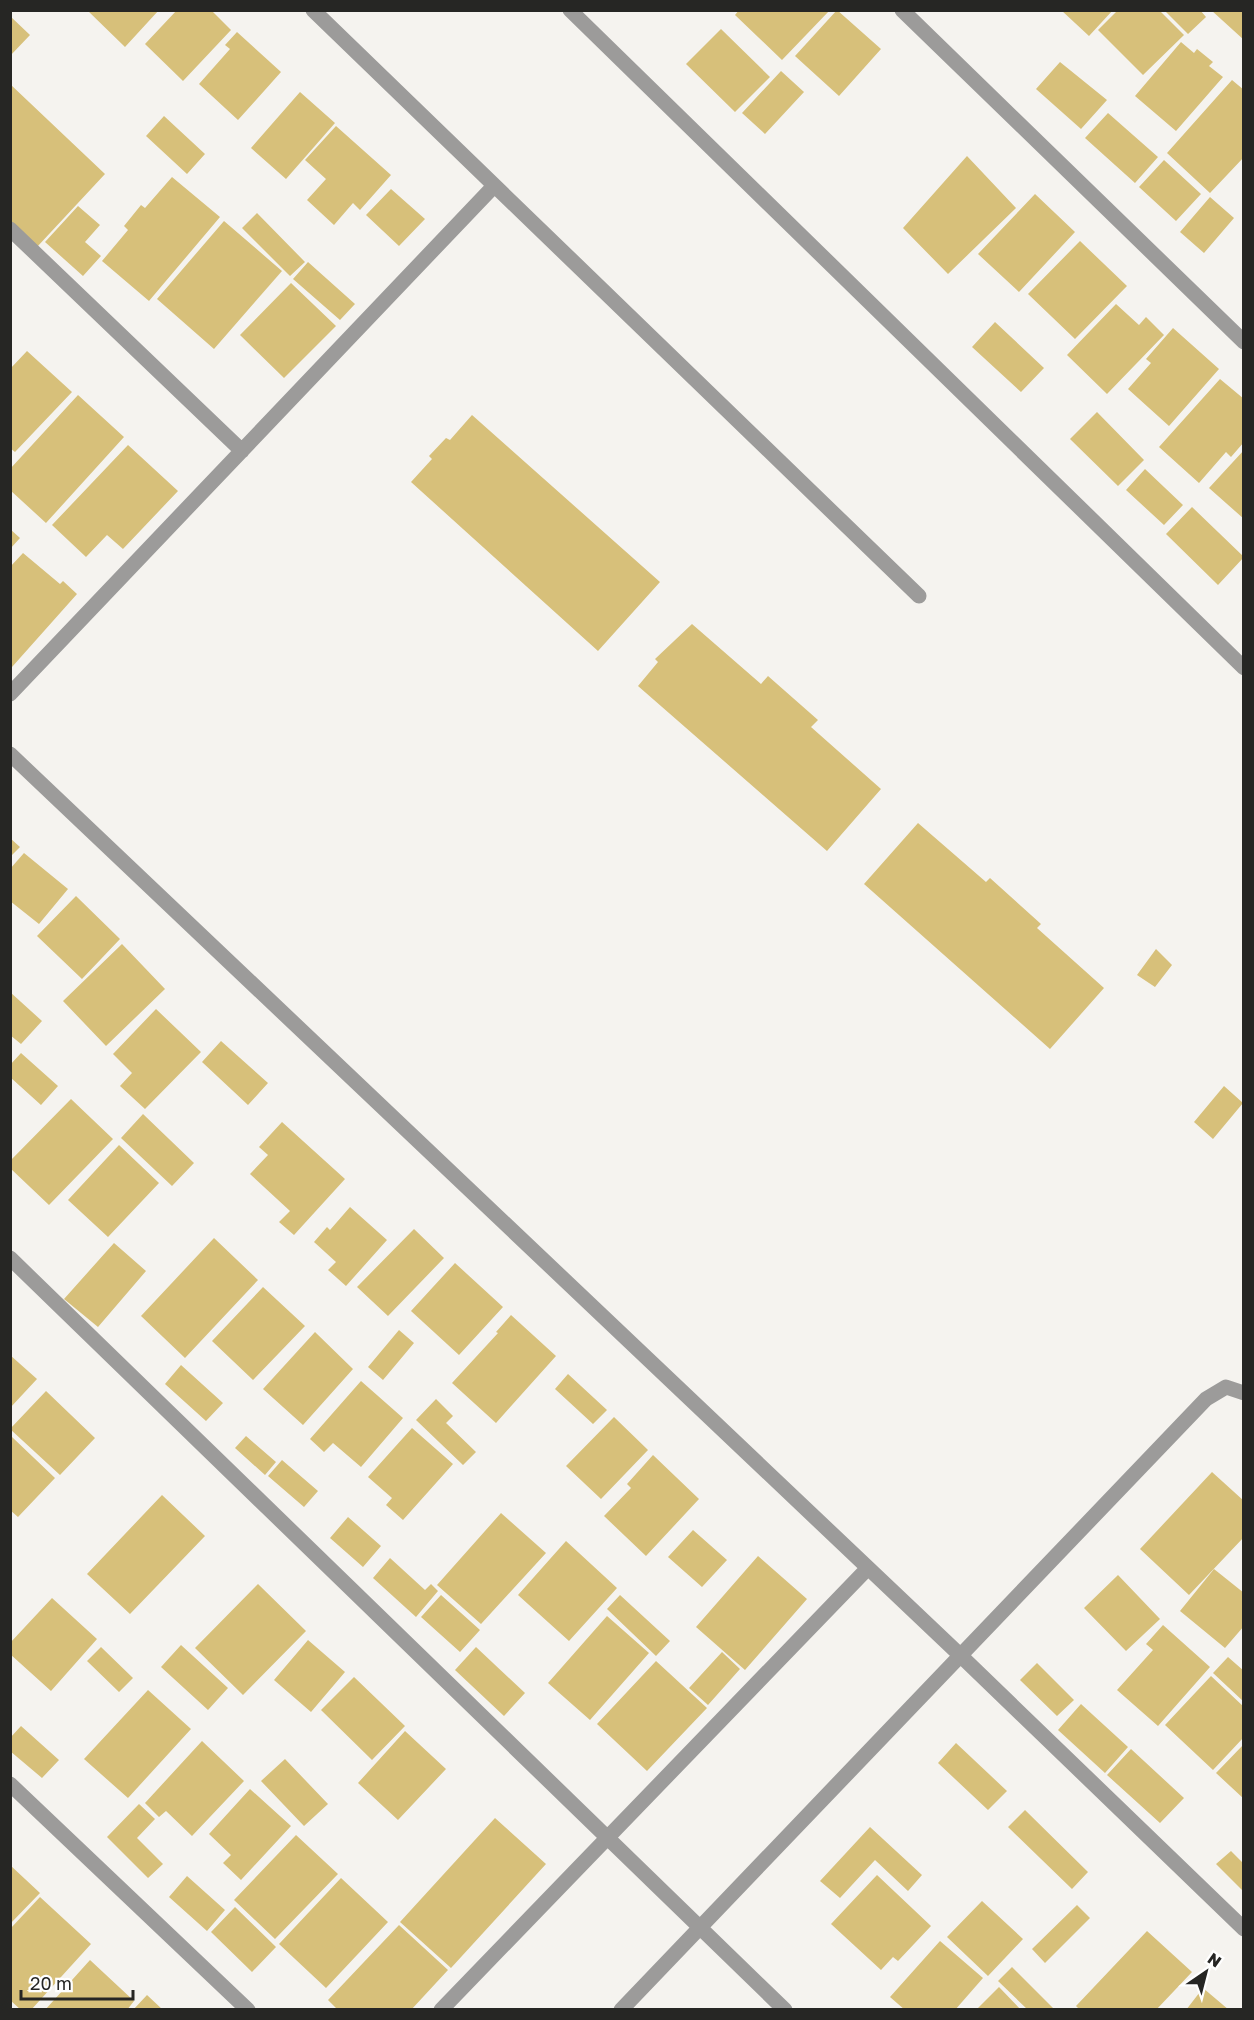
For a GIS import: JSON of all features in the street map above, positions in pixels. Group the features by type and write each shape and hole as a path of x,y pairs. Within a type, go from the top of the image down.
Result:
{"street":[{"path":"313,10 918,596"},
{"path":"570,10 1244,668"},
{"path":"902,10 1244,342"},
{"path":"10,694 494,186"},
{"path":"10,229 242,451"},
{"path":"10,754 961,1656 1244,1929"},
{"path":"10,1258 785,2010"},
{"path":"621,2010 1206,1399 1226,1387 1244,1393"},
{"path":"441,2010 868,1568"},
{"path":"10,1784 248,2010"}],"building":[{"path":"87,10 159,10 125,47"},
{"path":"177,10 211,10 231,30 183,81 145,44"},
{"path":"739,10 830,10 782,60 735,15"},
{"path":"837,10 881,49 839,96 795,56"},
{"path":"1061,10 1113,10 1089,36"},
{"path":"1118,10 1159,10 1184,35 1143,75 1098,30"},
{"path":"1164,10 1200,10 1206,17 1188,34"},
{"path":"1211,10 1244,10 1244,40"},
{"path":"10,16 30,35 10,56"},
{"path":"721,29 770,77 735,112 686,64"},
{"path":"237,32 281,72 238,120 199,84 230,49 225,45"},
{"path":"1181,42 1194,53 1197,49 1213,62 1209,66 1223,77 1176,131 1135,96"},
{"path":"1060,62 1107,100 1081,129 1036,89"},
{"path":"781,71 804,92 765,134 742,113"},
{"path":"1232,80 1244,90 1244,157 1210,193 1167,153"},
{"path":"10,84 105,174 37,247 10,222"},
{"path":"300,92 335,123 286,179 251,148"},
{"path":"1108,113 1158,157 1135,183 1085,138"},
{"path":"164,116 205,154 187,174 146,136"},
{"path":"336,126 391,175 360,210 353,203 334,225 307,200 326,179 305,160"},
{"path":"967,156 1016,208 948,274 903,228"},
{"path":"1164,160 1201,194 1176,221 1139,187"},
{"path":"172,177 220,217 149,301 102,261 128,230 124,226 141,205 145,208"},
{"path":"391,189 425,219 399,246 366,215"},
{"path":"1035,194 1075,232 1019,292 978,254"},
{"path":"1210,197 1234,218 1204,253 1180,232"},
{"path":"78,206 100,225 85,242 101,256 83,276 45,242"},
{"path":"257,213 305,262 290,276 242,228"},
{"path":"224,221 282,271 214,349 157,299"},
{"path":"1080,241 1127,286 1075,339 1028,294"},
{"path":"308,262 355,304 340,320 293,279"},
{"path":"291,283 336,326 284,378 240,335"},
{"path":"1116,304 1139,325 1146,317 1164,335 1107,394 1067,355"},
{"path":"995,322 1044,368 1021,392 972,347"},
{"path":"1173,328 1219,369 1169,426 1128,389 1151,363 1146,359"},
{"path":"27,351 72,392 15,452 10,448 10,369"},
{"path":"1220,379 1244,399 1244,442 1231,457 1226,452 1199,483 1159,447"},
{"path":"78,395 124,437 46,523 10,490 10,469"},
{"path":"1097,412 1144,460 1118,486 1070,439"},
{"path":"472,415 660,582 598,651 411,482 432,459 429,456 446,438 450,440"},
{"path":"128,445 178,491 123,549 107,535 86,557 52,525"},
{"path":"1244,450 1244,519 1209,488"},
{"path":"1145,469 1183,505 1164,525 1126,490"},
{"path":"1192,507 1244,557 1218,585 1166,534"},
{"path":"10,529 20,538 10,549"},
{"path":"23,553 60,584 63,581 77,594 12,667 10,567"},
{"path":"692,624 761,684 768,676 818,720 811,727 881,789 827,851 638,686 658,662 655,659"},
{"path":"918,823 986,882 990,878 1041,924 1037,928 1104,988 1050,1049 864,884"},
{"path":"10,838 20,847 10,857"},
{"path":"24,853 68,889 39,924 10,901 10,869"},
{"path":"76,896 120,939 82,979 37,936"},
{"path":"122,944 165,989 106,1046 63,1001"},
{"path":"1156,949 1172,965 1155,987 1137,975"},
{"path":"10,992 42,1021 21,1044 10,1035"},
{"path":"156,1009 201,1052 145,1109 120,1086 132,1073 113,1054"},
{"path":"221,1041 268,1083 248,1105 202,1062"},
{"path":"21,1053 58,1086 41,1105 10,1077 10,1065"},
{"path":"1224,1086 1243,1103 1213,1139 1194,1122"},
{"path":"71,1099 113,1139 49,1205 10,1168 10,1161"},
{"path":"143,1114 194,1163 172,1186 121,1138"},
{"path":"282,1122 345,1179 294,1235 279,1222 290,1211 250,1174 268,1155 259,1147"},
{"path":"119,1145 159,1183 108,1237 68,1200"},
{"path":"350,1207 387,1240 346,1286 328,1270 336,1262 314,1242 327,1227 330,1230"},
{"path":"414,1229 444,1258 388,1316 357,1287"},
{"path":"214,1238 258,1280 185,1358 141,1316"},
{"path":"114,1243 146,1271 98,1327 64,1299"},
{"path":"455,1263 503,1307 459,1355 411,1311"},
{"path":"263,1287 305,1326 253,1380 212,1341"},
{"path":"511,1315 556,1356 496,1423 452,1383 498,1333 496,1332"},
{"path":"399,1330 414,1343 383,1380 368,1367"},
{"path":"315,1332 353,1369 303,1425 263,1389"},
{"path":"10,1355 37,1379 10,1408"},
{"path":"181,1365 223,1403 206,1421 165,1384"},
{"path":"568,1374 607,1410 593,1424 555,1389"},
{"path":"361,1381 403,1418 361,1467 333,1443 324,1452 310,1439"},
{"path":"46,1391 95,1438 60,1475 10,1429"},
{"path":"436,1399 453,1416 446,1423 476,1452 463,1465 416,1420"},
{"path":"614,1417 648,1450 601,1499 566,1466"},
{"path":"412,1428 453,1464 403,1520 386,1505 392,1498 368,1477"},
{"path":"246,1436 276,1462 265,1475 235,1448"},
{"path":"12,1437 55,1478 18,1517 10,1510"},
{"path":"653,1455 699,1499 646,1556 604,1516 631,1488 627,1484"},
{"path":"282,1460 318,1491 304,1507 268,1476"},
{"path":"1212,1472 1244,1501 1244,1537 1189,1595 1140,1549"},
{"path":"162,1495 205,1536 130,1614 87,1574"},
{"path":"501,1513 546,1553 481,1624 437,1585"},
{"path":"348,1517 381,1546 363,1567 330,1538"},
{"path":"693,1530 727,1560 702,1587 668,1557"},
{"path":"566,1541 617,1588 569,1641 518,1595"},
{"path":"758,1556 807,1599 745,1670 696,1627"},
{"path":"390,1558 425,1590 431,1584 438,1591 416,1617 373,1578"},
{"path":"1214,1569 1244,1593 1244,1626 1225,1648 1180,1611"},
{"path":"1118,1575 1160,1619 1126,1651 1084,1608"},
{"path":"258,1584 306,1631 243,1695 195,1648"},
{"path":"441,1595 480,1630 460,1652 421,1617"},
{"path":"620,1595 670,1641 656,1656 607,1609"},
{"path":"52,1598 97,1639 51,1691 10,1654 10,1643"},
{"path":"607,1616 649,1653 590,1720 548,1683"},
{"path":"1163,1625 1210,1667 1158,1726 1117,1690 1153,1650 1146,1644"},
{"path":"308,1640 345,1672 311,1712 274,1680"},
{"path":"181,1645 228,1688 208,1710 161,1667"},
{"path":"101,1647 133,1678 119,1692 87,1661"},
{"path":"476,1647 525,1693 504,1716 455,1670"},
{"path":"722,1652 740,1669 708,1705 689,1688"},
{"path":"1228,1657 1244,1671 1244,1702 1213,1673"},
{"path":"656,1661 707,1708 647,1771 597,1724"},
{"path":"1037,1663 1074,1700 1057,1716 1020,1680"},
{"path":"1211,1676 1244,1707 1244,1737 1213,1770 1165,1725"},
{"path":"354,1677 405,1726 372,1760 321,1710"},
{"path":"148,1690 191,1729 128,1798 84,1759"},
{"path":"1081,1704 1128,1747 1105,1773 1058,1730"},
{"path":"21,1726 59,1760 42,1778 10,1751 10,1738"},
{"path":"405,1731 446,1769 398,1820 358,1783"},
{"path":"202,1741 244,1781 192,1836 166,1811 159,1817 145,1803"},
{"path":"956,1743 1007,1791 988,1810 938,1763"},
{"path":"1244,1744 1244,1799 1216,1773"},
{"path":"1131,1749 1184,1798 1160,1823 1107,1775"},
{"path":"285,1759 328,1804 304,1826 261,1781"},
{"path":"250,1789 291,1826 241,1880 223,1863 231,1855 209,1834"},
{"path":"139,1804 155,1819 137,1838 163,1864 148,1878 107,1837"},
{"path":"1025,1810 1088,1872 1072,1889 1008,1827"},
{"path":"495,1818 546,1864 451,1968 400,1922"},
{"path":"870,1827 922,1875 908,1891 875,1860 840,1898 820,1881"},
{"path":"296,1835 338,1874 275,1939 234,1900"},
{"path":"1231,1851 1244,1864 1244,1892 1216,1864"},
{"path":"10,1865 40,1893 10,1924"},
{"path":"877,1875 931,1926 898,1961 893,1957 881,1970 831,1924"},
{"path":"187,1876 225,1910 207,1931 169,1897"},
{"path":"341,1878 388,1922 326,1988 279,1944"},
{"path":"40,1897 91,1944 31,2010 21,2010 10,2000 10,1929"},
{"path":"982,1901 1023,1939 988,1976 947,1937"},
{"path":"1077,1905 1090,1918 1045,1963 1032,1949"},
{"path":"235,1907 276,1947 252,1972 211,1932"},
{"path":"399,1925 448,1970 411,2010 338,2010 328,2000"},
{"path":"1147,1931 1192,1972 1156,2010 1080,2010 1076,2006"},
{"path":"940,1941 983,1978 955,2010 905,2010 890,1997"},
{"path":"90,1960 134,2001 127,2010 45,2010"},
{"path":"1012,1967 1055,2010 1028,2010 998,1981"},
{"path":"999,1987 1021,2010 976,2010"},
{"path":"1203,1988 1229,2010 1186,2010"},
{"path":"147,1995 163,2010 133,2010"}]}
